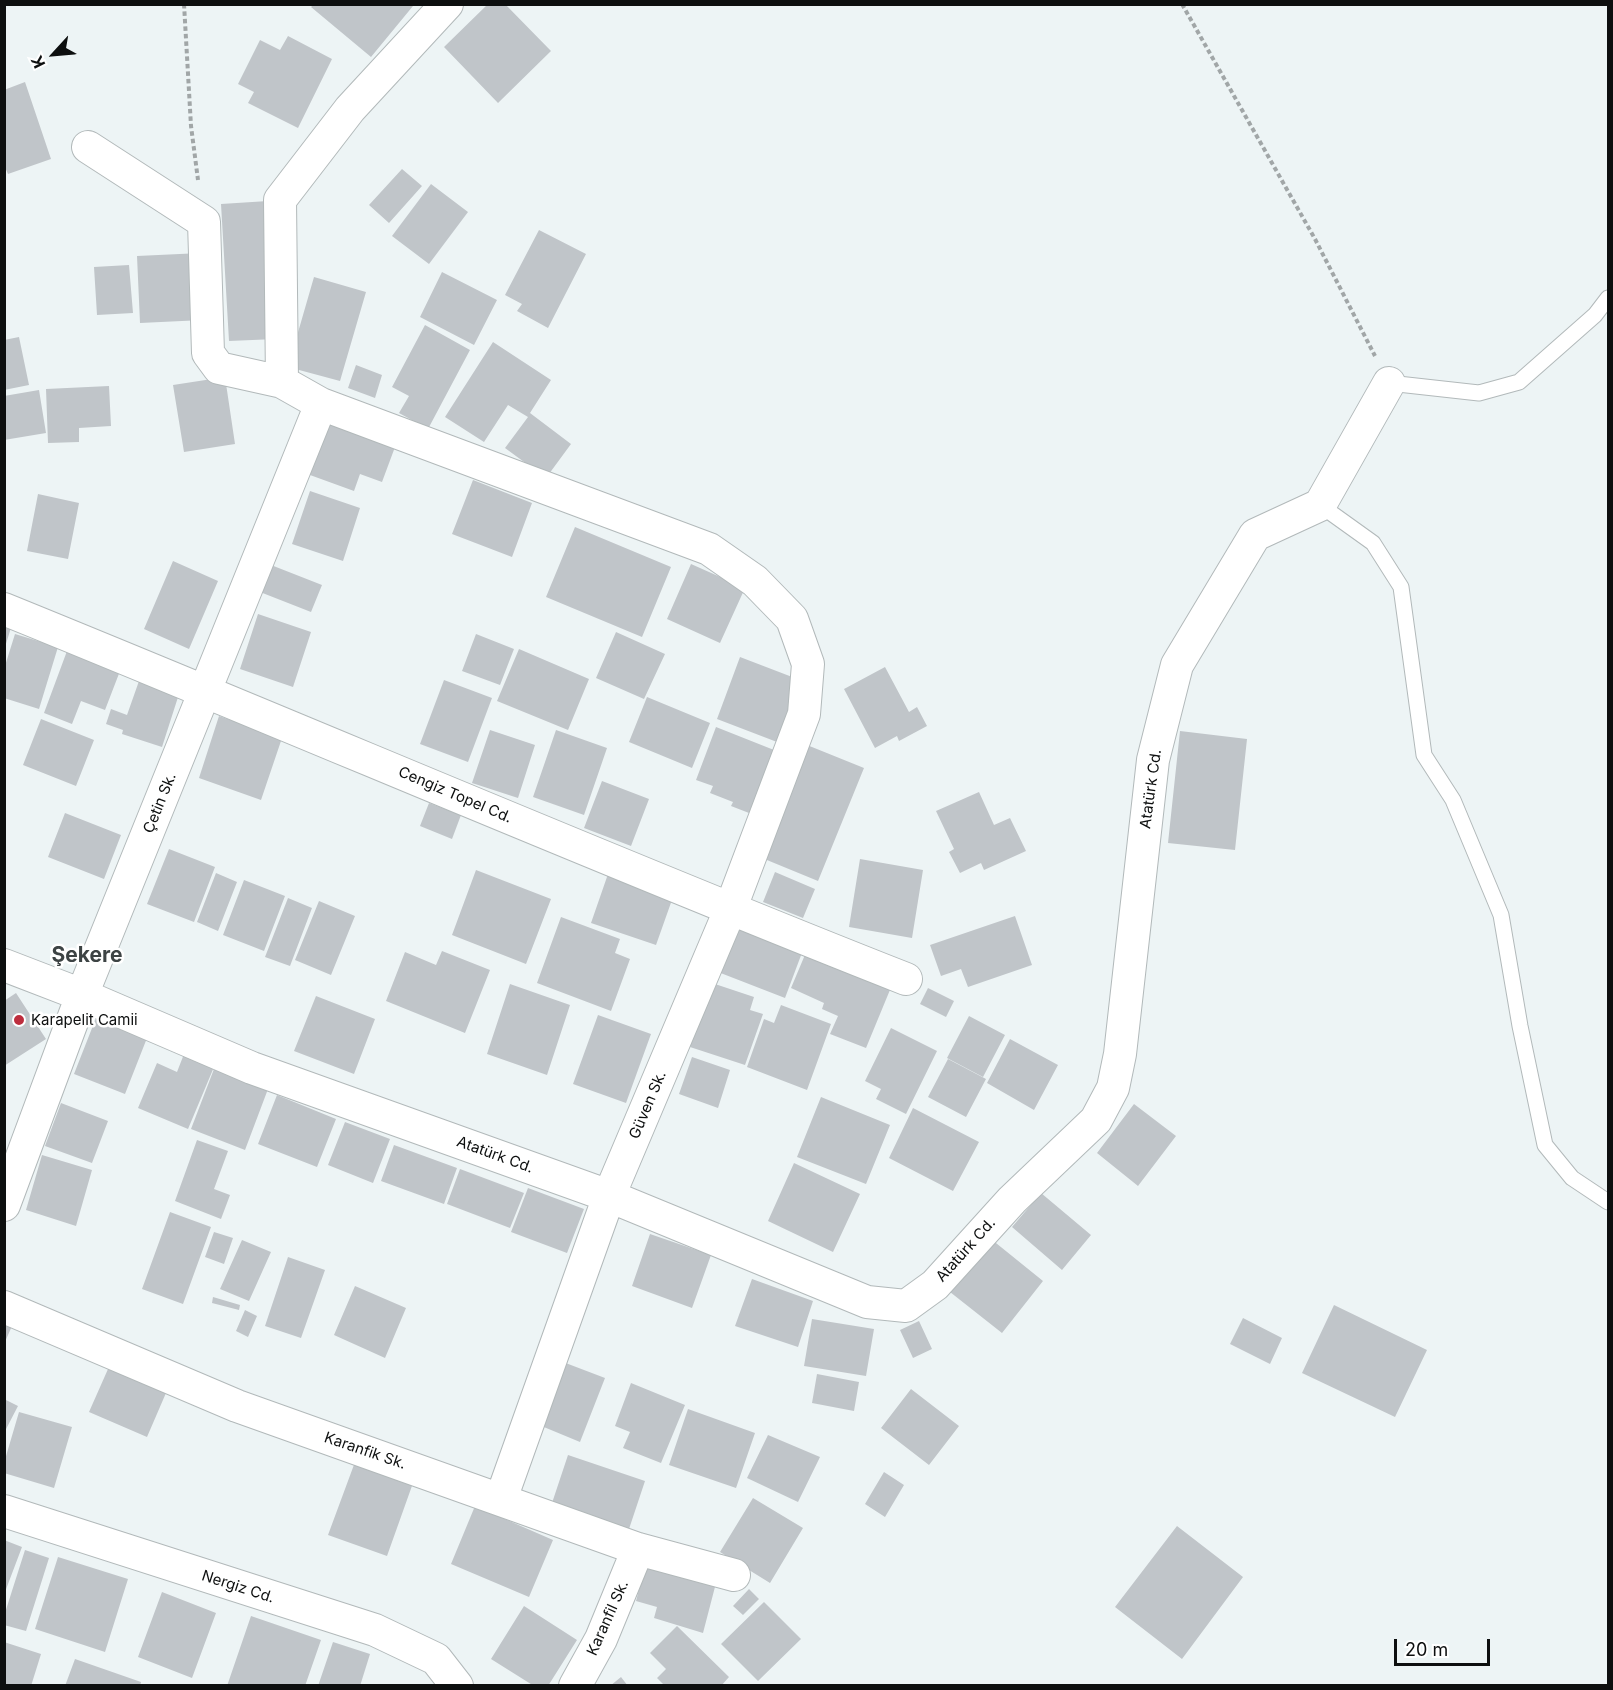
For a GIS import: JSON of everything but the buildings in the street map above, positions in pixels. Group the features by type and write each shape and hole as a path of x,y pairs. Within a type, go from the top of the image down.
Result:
{"street":[{"path":"282,382 280,200 350,109 447,4"},
{"path":"88,147 204,222"},
{"name":"Güven Sk.","path":"204,222 208,353 219,368 282,382 321,404 709,549 755,581 792,619 808,664 804,714 730,910 609,1196 501,1499"},
{"path":"1320,505 1389,383"},
{"name":"Çetin Sk.","path":"4,1205 82,995 321,404"},
{"name":"Atatürk Cd.","path":"4,965 82,995 252,1068 609,1196 867,1302 906,1306 935,1285 1012,1200 1096,1120 1113,1088 1120,1054 1153,760 1177,665 1255,535 1320,505"},
{"name":"Cengiz Topel Cd.","path":"4,609 206,690 730,910 906,979"},
{"name":"Karanfik Sk.","path":"4,1307 237,1406 638,1549 734,1575"},
{"name":"Nergiz Cd.","path":"4,1511 375,1630 436,1659 457,1686"},
{"name":"Karanfil Sk.","path":"575,1686 601,1639 638,1549"}],"lane":[{"path":"1389,383 1479,393 1519,382 1595,315 1608,298"},
{"path":"1320,505 1373,543 1401,587 1424,755 1453,800 1501,915 1520,1026 1545,1145 1572,1178 1608,1202"}],"path":[{"path":"184,4 191,126 204,222"},
{"path":"1182,4 1315,239 1389,383"}],"place":[{"name":"Karapelit Camii","path":"19,1020"}],"district":[{"name":"Şekere","path":"87,956"}]}
